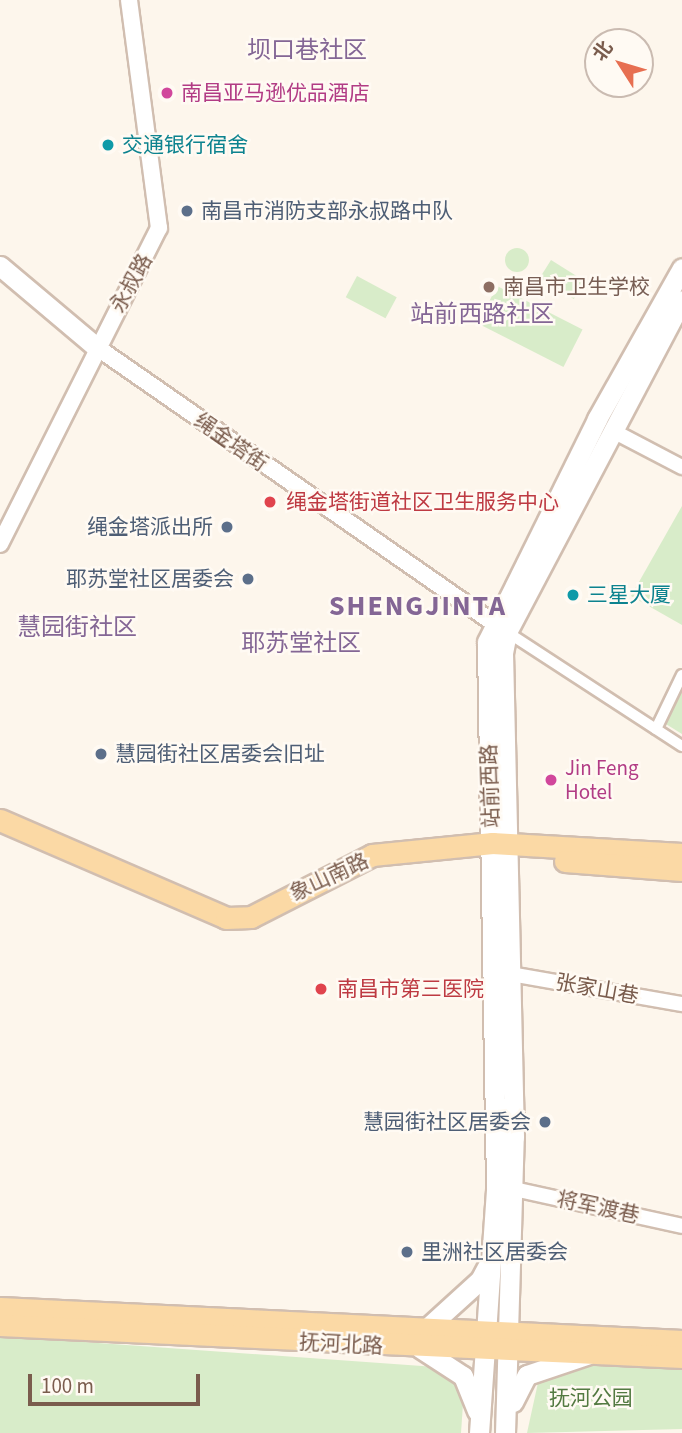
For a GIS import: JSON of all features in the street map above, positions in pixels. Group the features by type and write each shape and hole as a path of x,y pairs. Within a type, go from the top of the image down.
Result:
{"main road":[{"path":"0,266 95,346"},
{"name":"站前西路","path":"479,1427 493,1254 502,679 500,627 682,268"},
{"name":"站前西路","path":"500,627 613,431 682,300"},
{"name":"象山南路","path":"0,820 226,918 251,917 372,855 500,850 682,854"},
{"name":"象山南路","path":"0,831 234,929 255,928 326,887 377,867 500,850 682,870"},
{"name":"站前西路","path":"500,850 511,974 514,1189 512,1343 506,1426"},
{"path":"427,1328 480,1280 493,1254"},
{"name":"抚河北路","path":"0,1308 427,1328 486,1341 590,1354 682,1357"},
{"name":"抚河北路","path":"0,1325 421,1348 486,1341"},
{"name":"抚河北路","path":"512,1343 682,1340"},
{"path":"421,1348 454,1367 479,1427"},
{"path":"506,1426 527,1375 590,1354"}],"street":[{"name":"永叔路","path":"0,544 95,346 159,228 129,0"},
{"name":"绳金塔街","path":"95,346 500,627 682,746"},
{"path":"613,431 682,467"},
{"path":"656,729 682,675"},
{"name":"张家山巷","path":"511,974 682,1004"},
{"name":"将军渡巷","path":"514,1189 682,1226"}],"green space":[{"path":"517,248 525,252 529,260 525,268 517,272 509,268 505,260 509,252"},
{"path":"551,260 585,281 574,299 540,278"},
{"path":"357,276 397,297 385,318 346,297"},
{"path":"497,286 583,330 563,367 478,323"},
{"path":"682,506 682,625 631,596"},
{"path":"682,680 682,734 661,721"},
{"path":"0,1336 436,1367 464,1389 461,1433 0,1433"},
{"name":"抚河公园","path":"585,1364 682,1364 682,1429 527,1433 539,1378"}],"place":[{"name":"南昌亚马逊优品酒店","path":"167,93"},
{"name":"交通银行宿舍","path":"108,145"},
{"name":"南昌市消防支部永叔路中队","path":"187,211"},
{"name":"南昌市卫生学校","path":"489,287"},
{"name":"绳金塔街道社区卫生服务中心","path":"270,502"},
{"name":"绳金塔派出所","path":"227,527"},
{"name":"耶苏堂社区居委会","path":"248,579"},
{"name":"三星大厦","path":"573,595"},
{"name":"慧园街社区居委会旧址","path":"101,754"},
{"name":"Jin Feng Hotel","path":"551,780"},
{"name":"南昌市第三医院","path":"321,989"},
{"name":"慧园街社区居委会","path":"545,1122"},
{"name":"里洲社区居委会","path":"407,1252"}],"district":[{"name":"坝口巷社区","path":"307,51"},
{"name":"站前西路社区","path":"482,315"},
{"name":"SHENGJINTA","path":"418,606"},
{"name":"慧园街社区","path":"77,628"},
{"name":"耶苏堂社区","path":"301,644"}]}
